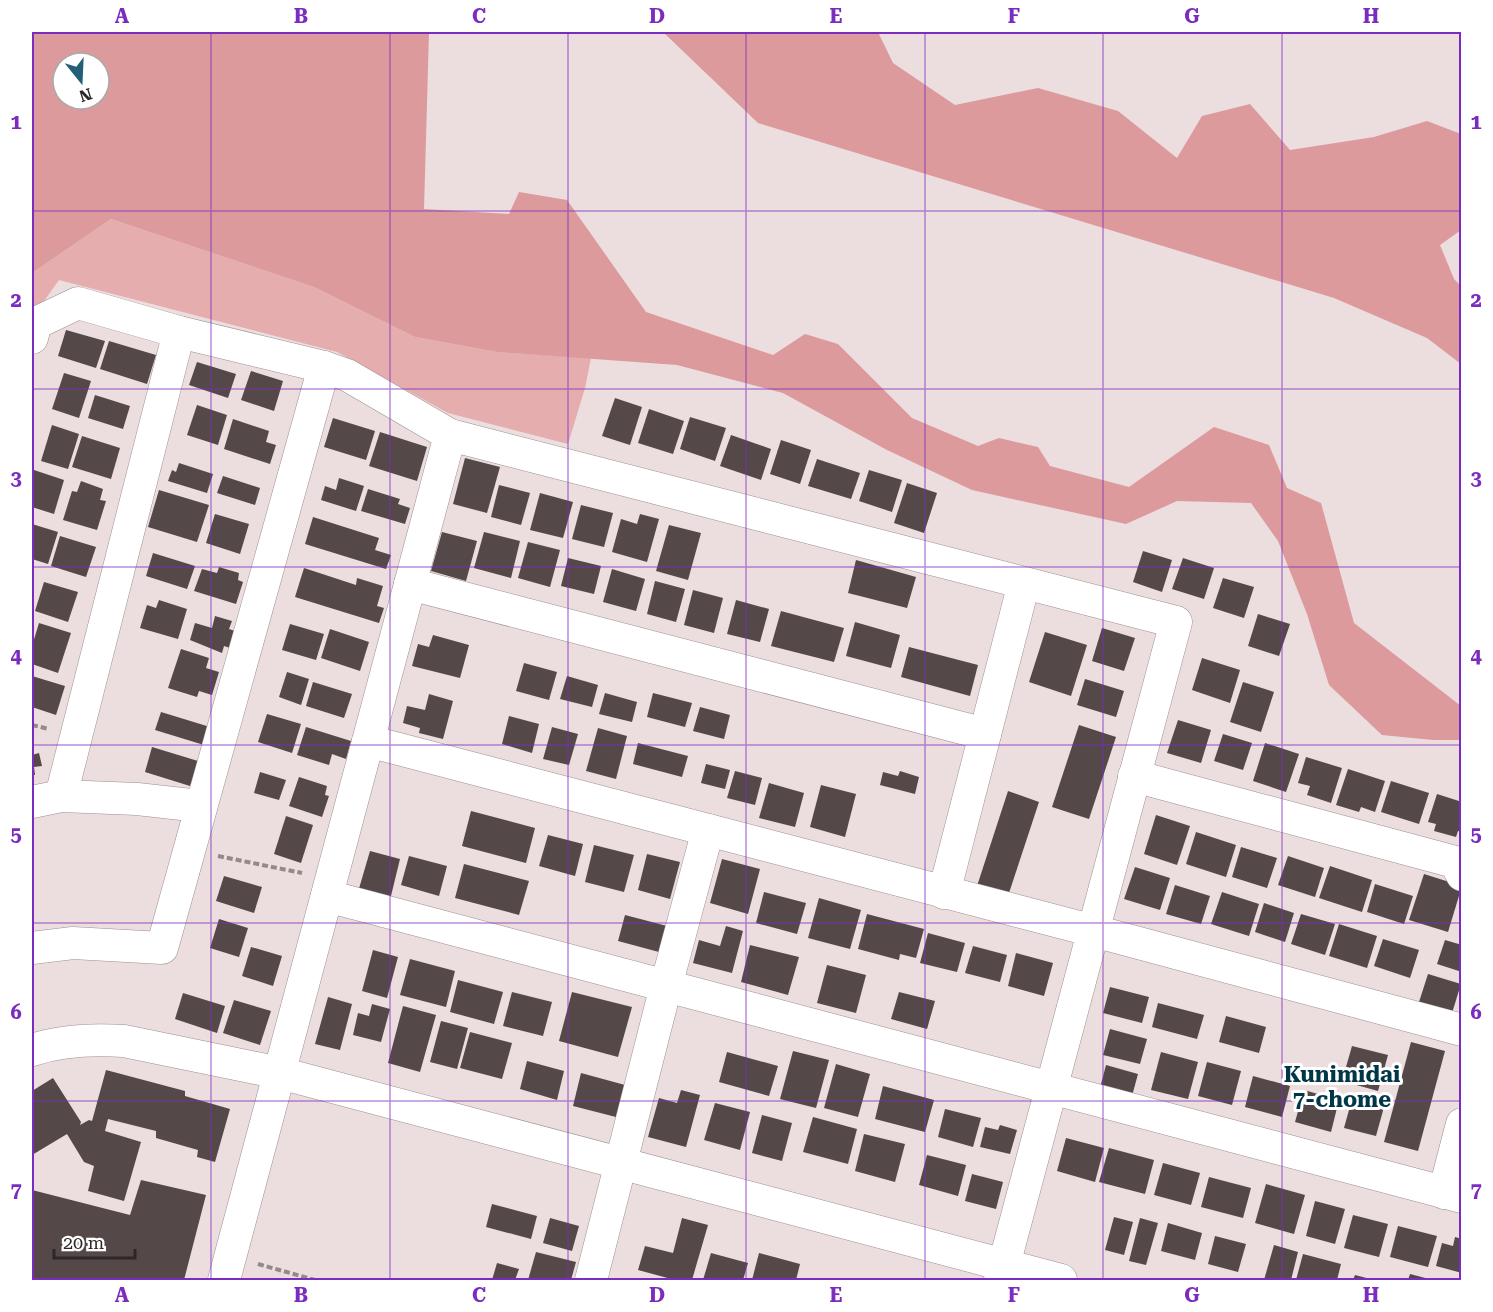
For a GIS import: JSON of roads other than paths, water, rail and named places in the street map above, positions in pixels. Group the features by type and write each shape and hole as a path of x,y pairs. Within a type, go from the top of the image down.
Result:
{"street":[{"path":"32,339 36,323 78,303 179,332 324,367 347,375 450,435 1176,622 1003,1273"},
{"path":"179,332 46,799 137,799 200,806"},
{"path":"32,948 73,943 162,948 324,367"},
{"path":"224,1281 450,435"},
{"path":"944,893 1024,583"},
{"path":"410,584 985,734"},
{"path":"368,741 1094,931 1461,1030"},
{"path":"1134,776 1455,862 1461,875"},
{"path":"591,1281 708,830"},
{"path":"329,887 666,986 1453,1195 1461,1124"},
{"path":"32,1050 63,1041 124,1041 280,1073 620,1164 1003,1273 1061,1281"}],"district":[{"name":"Kunimidai 7-chome","path":"1342,1086"}]}
